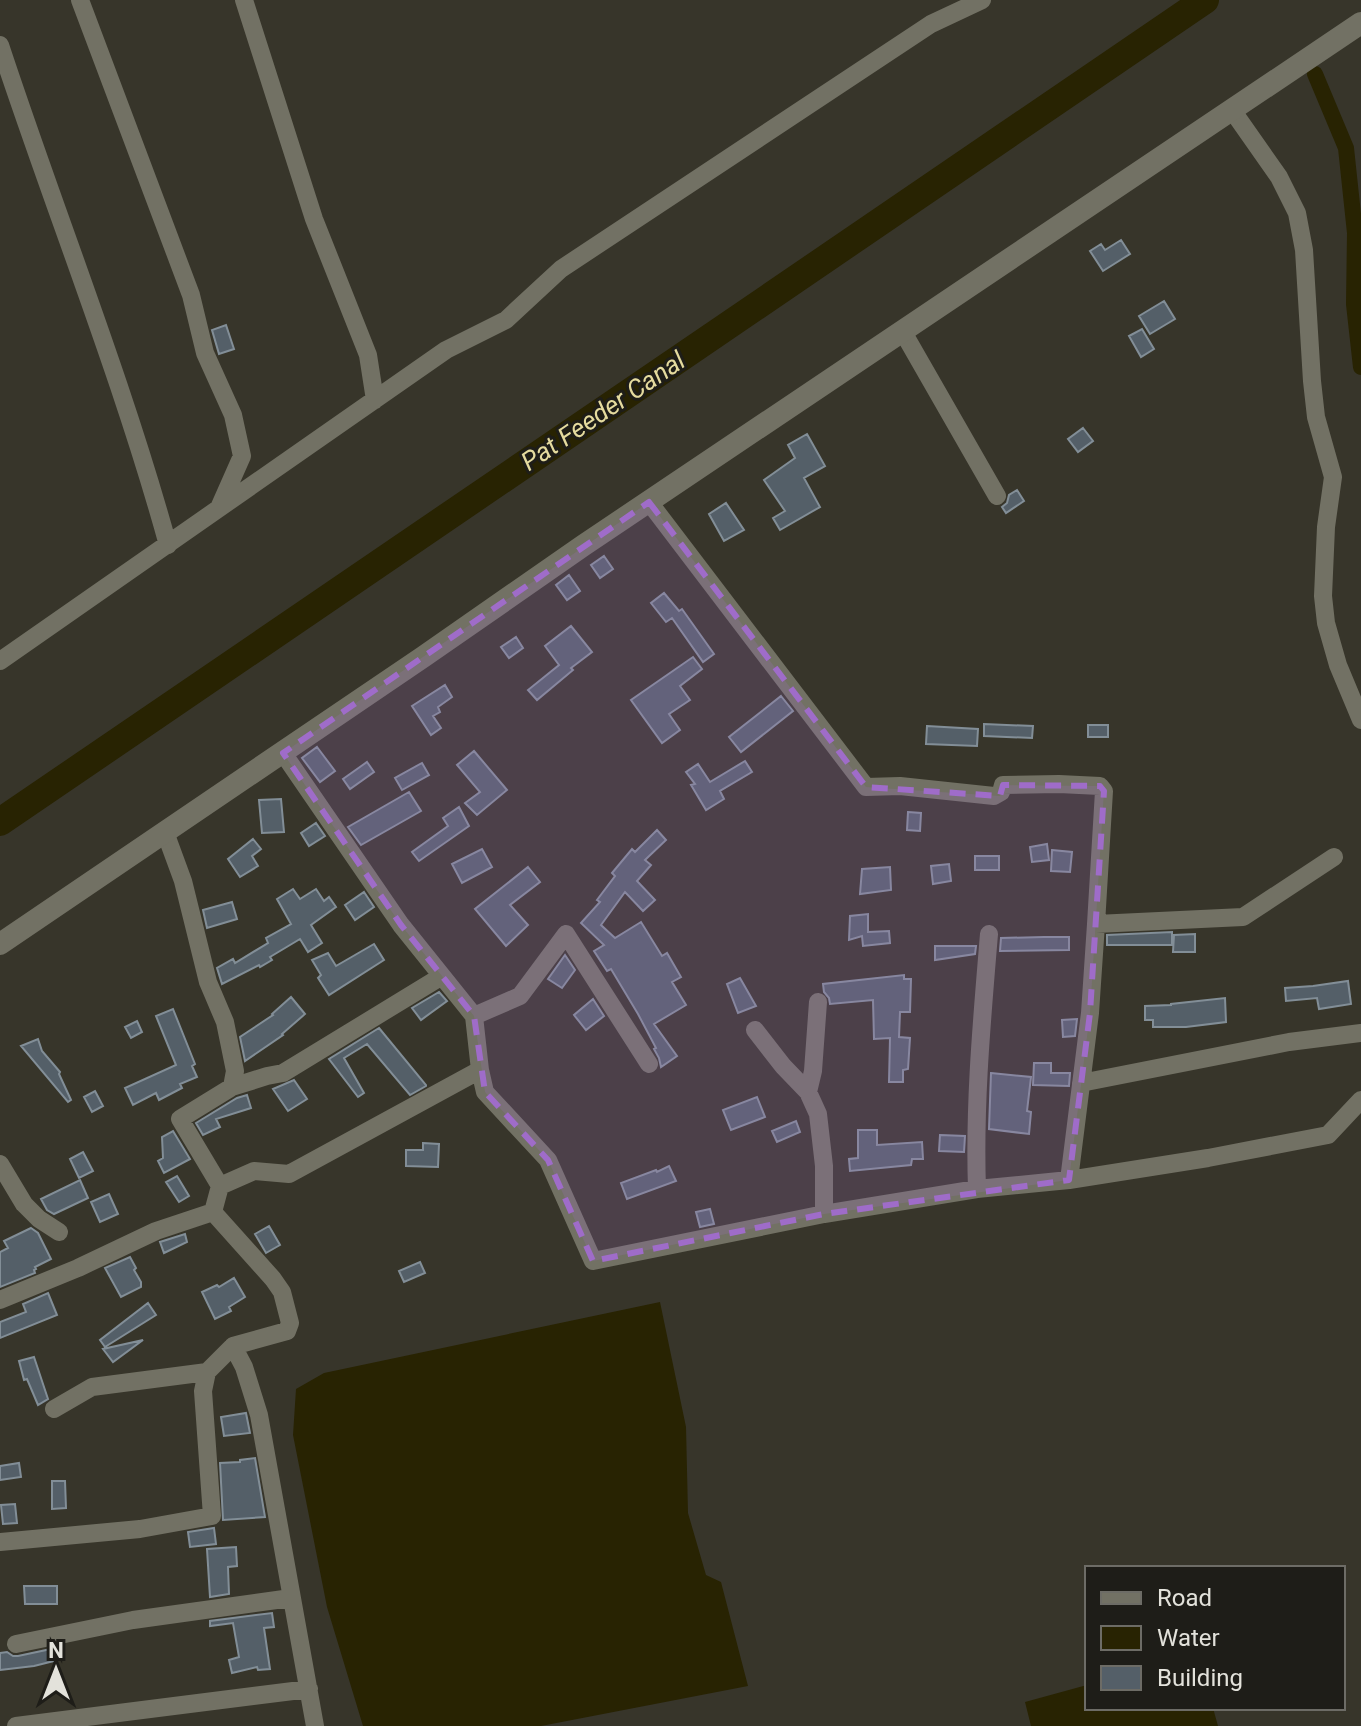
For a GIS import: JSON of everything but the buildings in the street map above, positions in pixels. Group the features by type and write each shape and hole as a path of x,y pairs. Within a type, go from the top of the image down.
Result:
{"street":[{"path":"80,0 191,295 205,353 233,415 242,456 218,510"},
{"path":"244,0 314,219 368,355 375,400"},
{"path":"0,661 446,350 506,320 561,269 931,24 982,0"},
{"path":"0,944 1361,23"},
{"path":"0,45 117,379 168,545"},
{"path":"1232,110 1279,177 1297,213 1304,250 1316,417 1333,477 1326,527 1323,596 1326,623 1338,665 1361,720"},
{"path":"903,332 997,496"},
{"path":"649,502 866,787 900,786 994,796 1001,792 1003,785 1100,786 1104,791 1090,1013 1069,1180"},
{"path":"283,753 401,925 474,1016 485,1092 548,1160 593,1261 824,1214 977,1189 1069,1180 1328,1135 1361,1100"},
{"path":"165,832 183,881 208,982 225,1022 235,1071 232,1087"},
{"path":"1096,924 1243,917 1334,857"},
{"path":"474,1016 520,996 566,934 649,1064"},
{"path":"977,1189 977,1093 989,934"},
{"path":"213,1212 220,1186 180,1119 232,1087 283,1073 442,976"},
{"path":"808,1092 813,1071 818,1002"},
{"path":"755,1030 808,1092 818,1114 824,1166 824,1214"},
{"path":"1081,1083 1289,1042 1361,1033"},
{"path":"220,1186 254,1171 289,1174 480,1070"},
{"path":"0,1164 24,1204 59,1232"},
{"path":"0,1300 156,1231 213,1212"},
{"path":"0,1542 140,1529 212,1516 203,1391 207,1372 233,1346 287,1331 290,1323 282,1292 273,1279 213,1212"},
{"path":"233,1346 244,1367 259,1415 315,1726"},
{"path":"54,1409 92,1387 207,1372"},
{"path":"16,1644 133,1620 291,1598"},
{"path":"16,1726 309,1689"}],"highlighted area":[{"path":"649,502 866,787 1000,796 1003,785 1100,786 1104,791 1090,1013 1069,1180 824,1214 593,1261 548,1160 485,1092 474,1016 401,925 283,753"}],"water":[{"path":"660,1302 686,1427 688,1513 706,1575 721,1582 748,1686 541,1726 363,1726 327,1607 293,1435 296,1389 324,1373"},
{"path":"1085,1686 1085,1710 1214,1710 1218,1726 1031,1726 1025,1702"}],"waterway":[{"name":"Pat Feeder Canal","path":"0,822 1205,0"},
{"path":"1315,74 1346,148 1355,233 1354,304 1361,367"}]}
